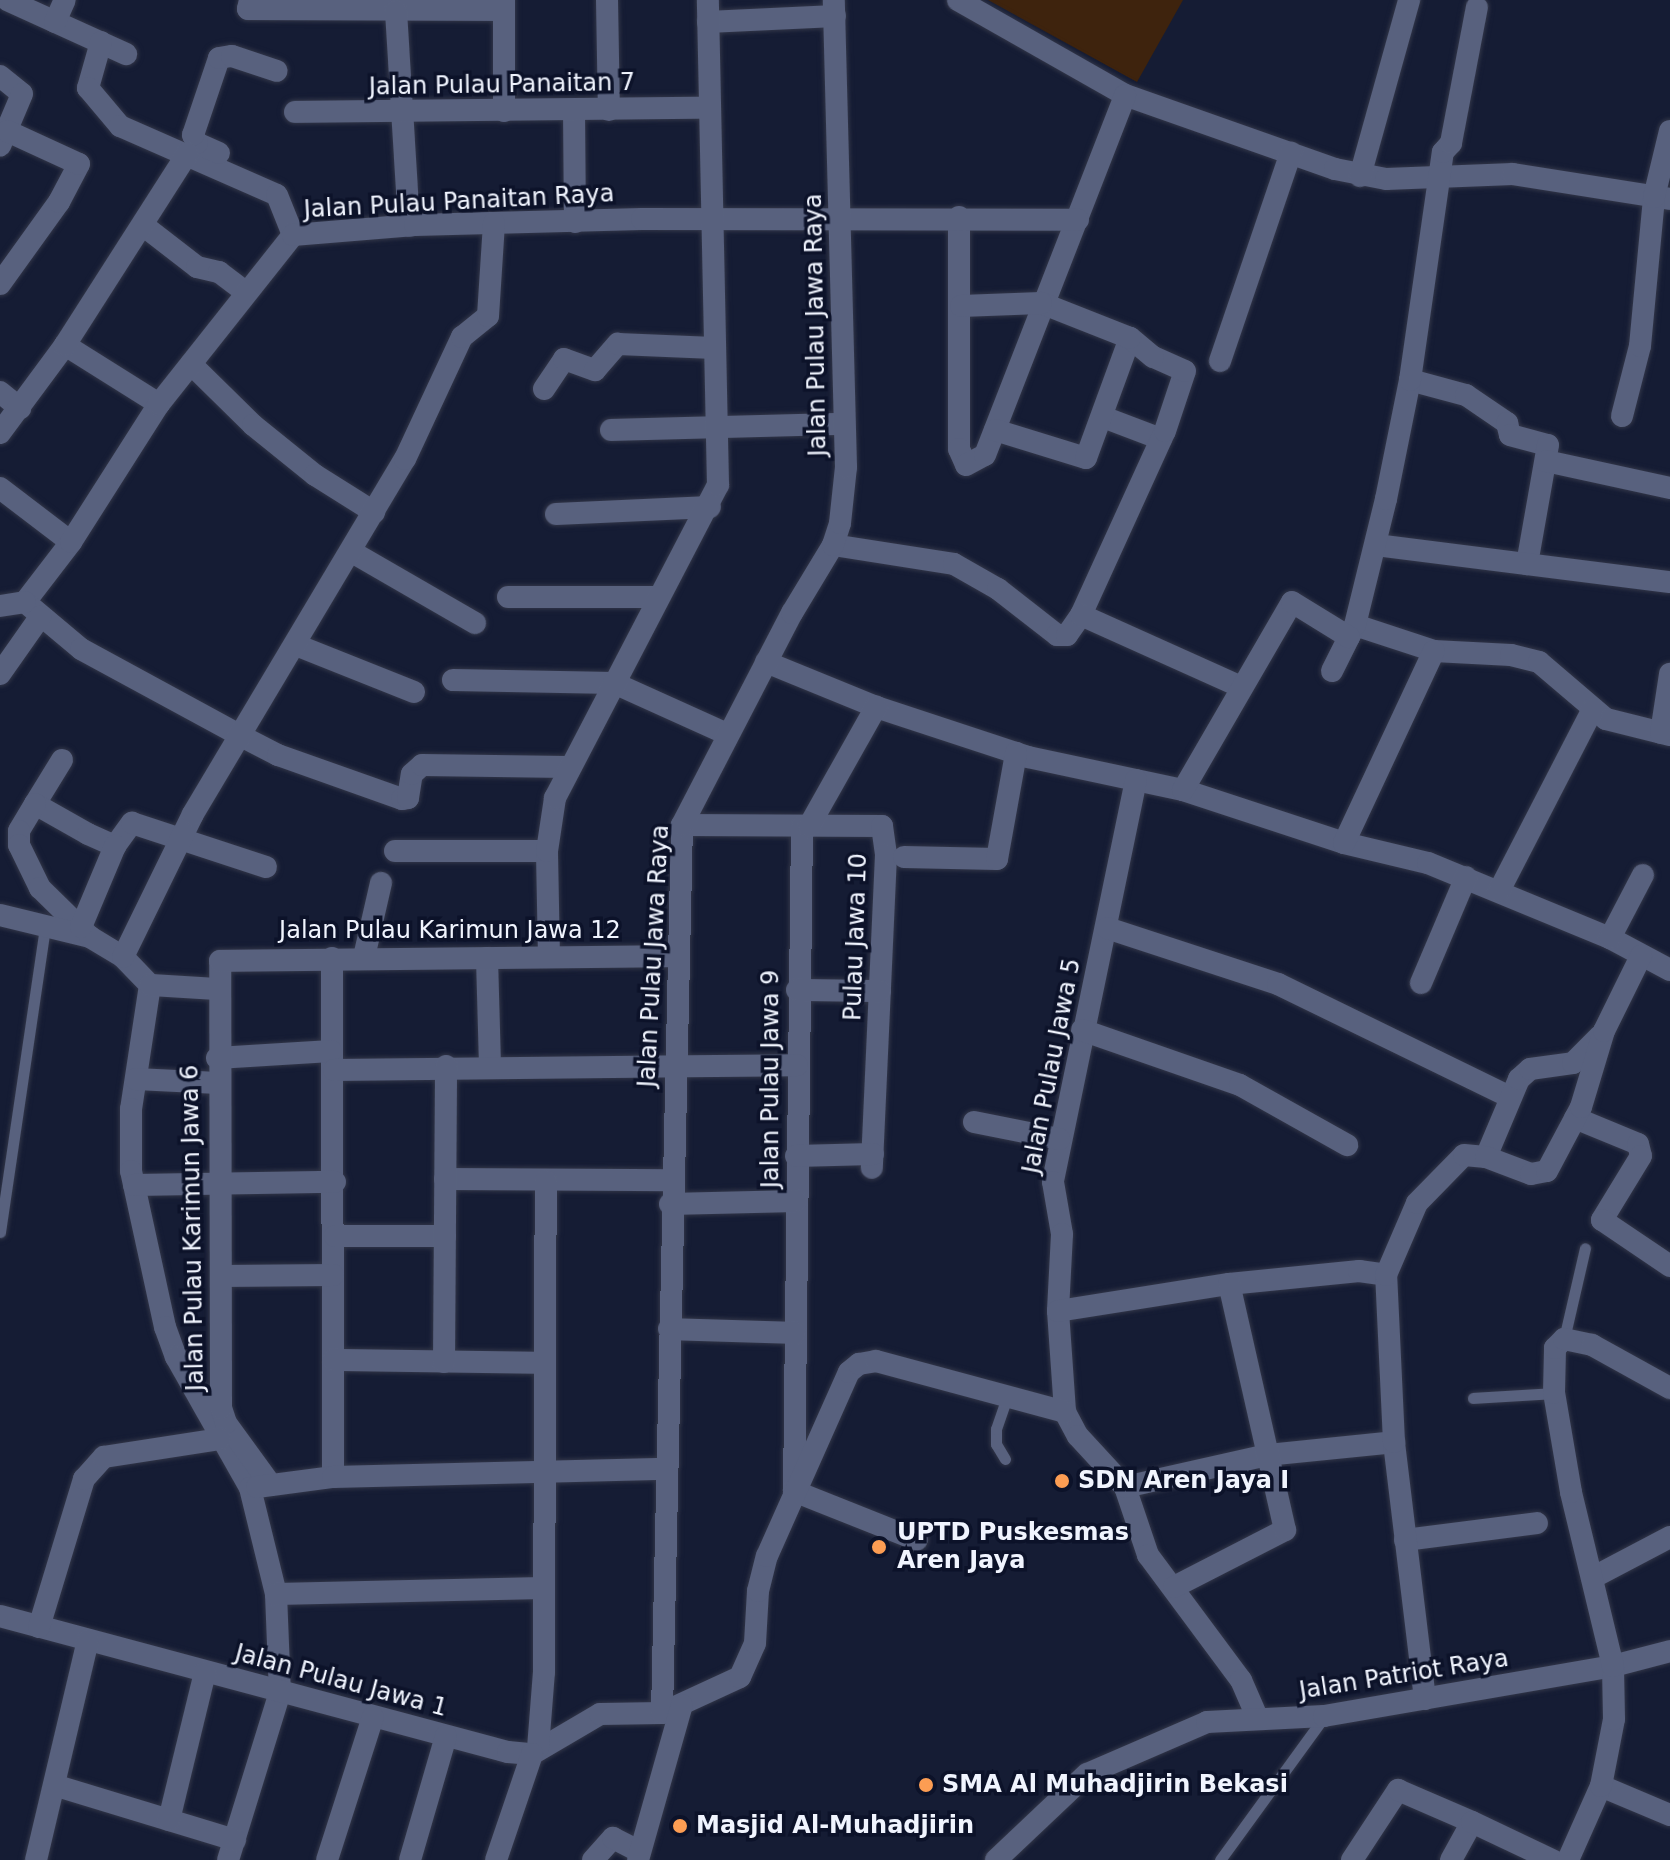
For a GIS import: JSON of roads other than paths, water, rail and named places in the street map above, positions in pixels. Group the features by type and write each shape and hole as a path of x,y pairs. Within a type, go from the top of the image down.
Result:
{"street":[{"path":"7,0 126,54"},
{"path":"55,22 65,0"},
{"path":"607,0 609,110"},
{"path":"958,0 1125,95 1360,176 1513,174 1662,198"},
{"path":"1360,176 1409,0"},
{"path":"249,4 396,11 504,5 504,111"},
{"path":"1332,671 1352,631 1376,545 1410,380 1440,176 1477,7"},
{"path":"549,957 549,818 567,767 710,507 718,485 708,11 834,8"},
{"name":"Jalan Pulau Jawa Raya","path":"639,1856 672,1709 667,1469 670,1180 682,825 727,734 833,545 843,502 844,424 834,8"},
{"path":"396,11 409,226"},
{"path":"101,42 88,88 120,126 277,195"},
{"path":"277,71 232,56 219,58 193,135 197,143 273,178 293,235"},
{"path":"0,76 22,94 4,138 79,164 59,202 0,284"},
{"path":"959,217 961,461 972,465 985,455 1041,303 1078,220 1125,95"},
{"name":"Jalan Pulau Panaitan 7","path":"295,112 709,108"},
{"path":"574,110 575,222"},
{"path":"1622,416 1640,346 1670,131"},
{"path":"1220,361 1291,153"},
{"path":"0,433 65,345 144,226 187,154"},
{"name":"Jalan Pulau Panaitan Raya","path":"0,674 71,542 159,404 293,235 409,226 713,218 839,216 1078,220"},
{"path":"123,957 180,842 374,512 462,337 488,316 494,223"},
{"path":"144,226 197,267 219,272 246,292"},
{"path":"833,545 954,564 998,589 1057,635 1067,635 1081,615 1161,439 1186,372 1130,338 1041,303 961,306"},
{"path":"995,430 1085,459 1130,338"},
{"path":"544,389 564,359 595,370 618,344 714,348"},
{"path":"65,345 159,404"},
{"path":"191,364 253,425 315,475 374,512"},
{"path":"1410,380 1469,396 1507,423 1510,435 1547,443 1527,564"},
{"path":"0,392 20,408"},
{"path":"1103,417 1161,439"},
{"path":"611,430 844,424"},
{"path":"1546,461 1670,488"},
{"path":"0,488 71,542"},
{"path":"556,514 710,507"},
{"path":"1376,545 1670,582"},
{"path":"352,552 475,623"},
{"path":"508,597 658,597"},
{"path":"1183,790 1292,602 1352,631 1434,651 1511,655 1539,662 1577,690 1606,719 1665,734 1670,674"},
{"path":"0,606 32,610 81,649 278,755 402,799 408,798 412,774 422,765 567,767"},
{"path":"1081,615 1241,687"},
{"path":"296,645 414,692"},
{"path":"1344,843 1434,651"},
{"path":"766,662 876,707 1016,753 1183,790 1344,843 1466,877 1610,938 1670,970"},
{"path":"453,680 614,683 727,734"},
{"path":"805,826 876,707"},
{"path":"1499,891 1593,709"},
{"path":"904,857 997,859 1016,753"},
{"path":"62,760 19,831 19,845 40,888 86,932 123,957 150,985 218,989"},
{"name":"Jalan Pulau Jawa 5","path":"1065,1412 1058,1311 1062,1234 1053,1182 1059,1139 1107,928 1136,780"},
{"path":"35,804 115,846"},
{"path":"86,932 115,846 129,823 180,842 266,867"},
{"name":"Pulau Jawa 10","path":"682,825 876,823 885,833 872,1161 796,1156"},
{"name":"Jalan Pulau Jawa 9","path":"794,1491 797,990 805,826"},
{"path":"395,851 547,851"},
{"path":"1610,938 1643,875"},
{"path":"1421,983 1466,877"},
{"path":"364,957 381,883"},
{"path":"0,915 86,932"},
{"path":"1107,928 1278,984 1508,1096"},
{"name":"Jalan Pulau Karimun Jawa 12","path":"224,959 676,956"},
{"path":"1425,1699 1394,1442 1386,1275 1417,1203 1436,1179 1464,1155 1486,1157 1531,1174 1547,1171 1575,1118 1604,1031 1641,956"},
{"path":"332,958 335,1182 333,1477"},
{"path":"487,958 490,1064"},
{"name":"Jalan Pulau Karimun Jawa 6","path":"224,959 218,966 217,1058 221,1408 260,1486"},
{"path":"57,1786 169,1820 232,1850 280,1692 276,1594 260,1486 220,1439 165,1327 134,1185 128,1140 150,985"},
{"path":"797,990 880,991"},
{"path":"1082,1030 1240,1085 1347,1145"},
{"path":"1486,1157 1508,1096 1530,1069 1573,1063 1604,1031"},
{"path":"217,1058 446,1066 797,1065"},
{"path":"444,1362 446,1066"},
{"path":"136,1079 218,1083"},
{"path":"1575,1118 1638,1144 1641,1156 1602,1220 1670,1266"},
{"path":"974,1122 1059,1139"},
{"path":"445,1179 670,1180"},
{"path":"496,1860 535,1751 543,1588 541,1469 546,1181"},
{"path":"134,1185 335,1182"},
{"path":"670,1204 796,1201"},
{"path":"335,1236 445,1236"},
{"path":"1058,1311 1229,1284 1359,1271 1386,1275"},
{"path":"221,1276 333,1275"},
{"path":"1174,1587 1285,1530 1229,1284"},
{"path":"669,1329 795,1333"},
{"path":"1568,1860 1601,1786 1614,1719 1613,1666 1554,1393 1553,1357 1564,1339 1612,1353 1670,1388"},
{"path":"333,1360 543,1363"},
{"path":"535,1751 600,1714 672,1709 729,1685 750,1663 763,1571 794,1491 849,1372 859,1364 876,1361 1065,1412 1078,1436 1125,1487 1148,1555 1241,1680 1257,1717"},
{"path":"39,1627 84,1479 104,1457 220,1439"},
{"path":"1125,1487 1267,1455 1394,1442"},
{"path":"260,1486 333,1477 541,1469 667,1469"},
{"path":"794,1491 917,1540"},
{"path":"1405,1540 1537,1523"},
{"path":"1592,1578 1670,1537"},
{"path":"276,1594 543,1588"},
{"name":"Jalan Pulau Jawa 1","path":"0,1616 446,1736 535,1751"},
{"path":"36,1860 57,1786 88,1640"},
{"name":"Jalan Patriot Raya","path":"996,1860 1087,1774 1207,1722 1257,1717 1324,1716 1613,1666 1670,1651"},
{"path":"169,1820 205,1672"},
{"path":"327,1860 373,1717"},
{"path":"410,1860 446,1736"},
{"path":"1601,1786 1670,1815"},
{"path":"1352,1860 1398,1790 1552,1860"},
{"path":"1451,1860 1472,1822"},
{"path":"593,1860 613,1838 639,1856"}],"lane":[{"path":"0,1232 45,926"},
{"path":"1564,1339 1585,1248"},
{"path":"1473,1398 1554,1393"},
{"path":"1005,1459 996,1444 996,1429 1007,1397"},
{"path":"1220,1860 1324,1716"}],"place":[{"name":"SDN Aren Jaya I","path":"1062,1481"},
{"name":"UPTD Puskesmas Aren Jaya","path":"879,1547"},
{"name":"SMA Al Muhadjirin Bekasi","path":"926,1785"},
{"name":"Masjid Al-Muhadjirin","path":"680,1826"}]}
